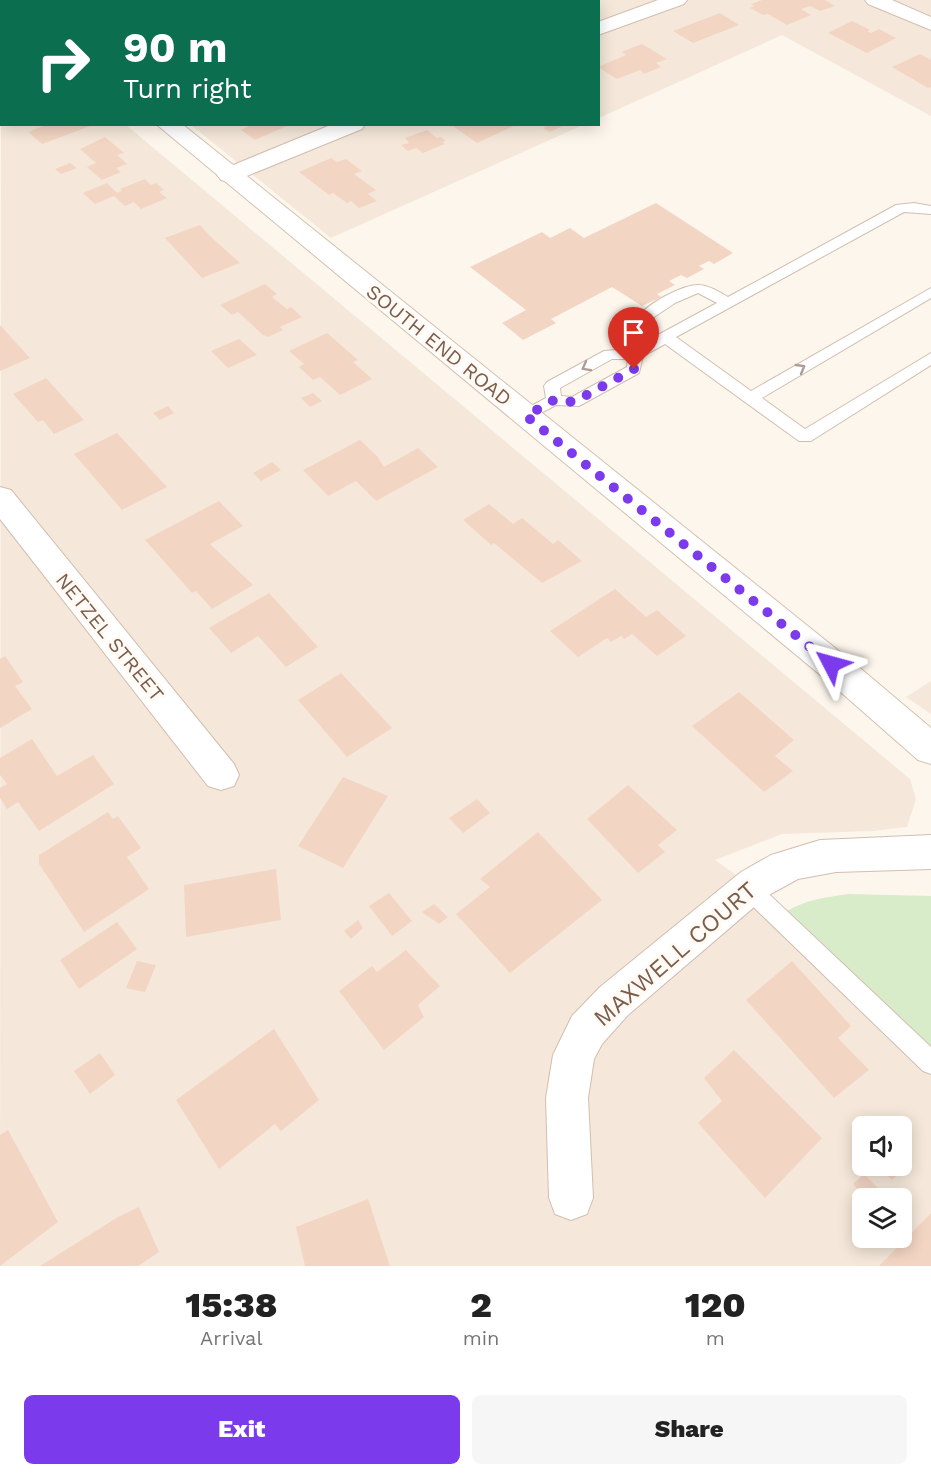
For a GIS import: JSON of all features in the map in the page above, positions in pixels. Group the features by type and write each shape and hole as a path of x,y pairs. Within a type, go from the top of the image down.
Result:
{"street":[{"path":"600,28 677,0"},
{"path":"875,0 931,24"},
{"name":"SOUTH END ROAD","path":"169,126 230,175 540,408 931,750"},
{"path":"230,175 349,126"},
{"name":"NETZEL STREET","path":"0,498 221,775"},
{"name":"MAXWELL COURT","path":"571,1198 567,1098 574,1055 587,1030 614,1001 748,888 780,869 805,860 834,855 896,855 931,852"}],"lane":[{"path":"540,408 552,386 609,354 635,354 901,208 914,207 931,210"},
{"path":"540,408 574,402 634,369 635,354 644,319 650,311 690,290 700,289 710,292 728,303"},
{"path":"751,398 931,292"},
{"path":"666,337 806,437 931,358"},
{"path":"748,888 931,1063"}],"shaded area":[{"path":"600,0 931,0 931,116 782,35 600,118"},
{"path":"1,126 127,126 910,779 916,799 907,827 873,831 782,834 715,860 787,911 931,1050 931,1266 0,1266"},
{"path":"192,126 581,126 331,238"},
{"path":"931,681 931,714 906,697"}],"green space":[{"path":"848,894 931,896 931,1050 787,911 809,902"}],"building":[{"path":"762,0 825,0 835,6 820,11 810,6 801,9 811,15 787,25 768,14 763,15 750,8 754,6 751,4"},
{"path":"720,13 739,25 693,43 673,31"},
{"path":"852,21 870,30 867,31 871,33 879,29 896,38 867,53 828,33"},
{"path":"642,44 667,59 656,63 661,67 644,74 640,70 617,79 600,66 626,55 621,52"},
{"path":"920,54 931,60 931,87 928,88 892,67"},
{"path":"43,126 90,126 42,144 28,132"},
{"path":"249,126 286,126 255,140 241,130"},
{"path":"453,126 514,126 477,143"},
{"path":"546,126 563,126 550,132 543,128"},
{"path":"427,130 437,138 441,137 446,141 442,142 445,144 423,153 416,148 408,151 401,145 409,143 405,138"},
{"path":"105,137 124,153 117,155 127,164 116,168 121,172 102,180 87,167 96,163 80,149"},
{"path":"331,158 337,162 346,159 362,171 354,174 376,190 368,194 377,201 359,208 351,201 347,203 333,193 329,195 299,172"},
{"path":"70,163 77,168 61,174 55,169"},
{"path":"145,179 151,185 156,183 164,190 159,192 167,198 141,209 134,202 125,206 114,196 95,204 83,193 107,183 117,193 122,191 120,189"},
{"path":"656,203 733,253 714,264 709,261 699,266 704,269 687,278 681,275 669,281 675,285 657,294 661,297 642,306 612,287 551,319 556,323 523,340 502,323 526,310 470,267 542,232 550,238 570,228 584,238"},
{"path":"200,225 240,263 202,278 165,238"},
{"path":"265,284 277,294 272,297 287,309 291,307 302,317 280,327 283,330 268,337 238,312 232,315 220,305"},
{"path":"0,325 30,358 0,371"},
{"path":"327,333 358,360 353,362 372,379 340,395 320,377 313,380 299,367 304,364 289,351"},
{"path":"239,339 257,355 228,368 211,351"},
{"path":"46,378 84,420 54,434 43,420 38,422 13,394"},
{"path":"313,393 322,401 310,407 301,398"},
{"path":"168,406 174,413 160,420 153,413"},
{"path":"117,433 167,487 122,510 74,454"},
{"path":"360,440 378,457 384,467 418,448 438,467 376,501 356,481 328,496 303,470"},
{"path":"272,462 281,470 261,481 253,473"},
{"path":"219,501 243,526 210,544 253,585 212,609 196,591 192,593 145,540"},
{"path":"489,504 513,524 522,518 553,544 558,540 582,561 542,583 494,543 491,545 463,520"},
{"path":"615,589 646,617 657,610 686,636 657,656 632,634 624,639 621,636 611,642 607,638 578,657 550,631"},
{"path":"269,593 318,647 286,667 258,636 231,653 209,628"},
{"path":"5,656 23,682 15,686 32,709 0,728 0,659"},
{"path":"341,673 392,728 347,757 298,700"},
{"path":"739,692 794,740 775,756 793,771 764,792 692,726"},
{"path":"32,739 57,776 93,755 114,784 39,831 18,802 7,809 0,798 0,788 7,784 0,775 0,758"},
{"path":"343,777 388,796 343,868 298,846"},
{"path":"628,785 677,830 658,845 665,852 638,873 587,819"},
{"path":"477,799 490,813 463,833 449,818"},
{"path":"108,812 113,819 118,816 141,848 127,857 149,889 84,932 39,864 39,855"},
{"path":"538,832 602,900 510,973 456,914 490,887 480,879"},
{"path":"276,869 281,920 186,937 184,885"},
{"path":"389,893 412,921 392,936 369,906"},
{"path":"434,904 448,917 439,924 422,912"},
{"path":"358,920 363,928 351,939 344,931"},
{"path":"117,922 137,949 79,989 60,960"},
{"path":"406,950 440,986 418,1005 424,1017 384,1050 339,991 372,966 377,972"},
{"path":"137,961 156,965 145,992 126,988"},
{"path":"792,961 851,1026 838,1038 869,1070 834,1098 746,1000"},
{"path":"274,1029 319,1100 281,1131 275,1124 219,1169 176,1100"},
{"path":"734,1050 822,1138 765,1198 698,1123 722,1101 704,1078"},
{"path":"100,1053 115,1075 90,1094 74,1071"},
{"path":"8,1130 58,1222 0,1266 0,1135"},
{"path":"862,1176 866,1176 878,1188 857,1188 853,1184"},
{"path":"368,1199 390,1266 305,1266 296,1227"},
{"path":"139,1207 159,1252 138,1266 40,1266 118,1217"},
{"path":"931,1213 931,1266 879,1266 897,1248 912,1248 912,1232"}],"route":[{"path":"634,369 574,402 554,400 526,416 831,664"}]}
